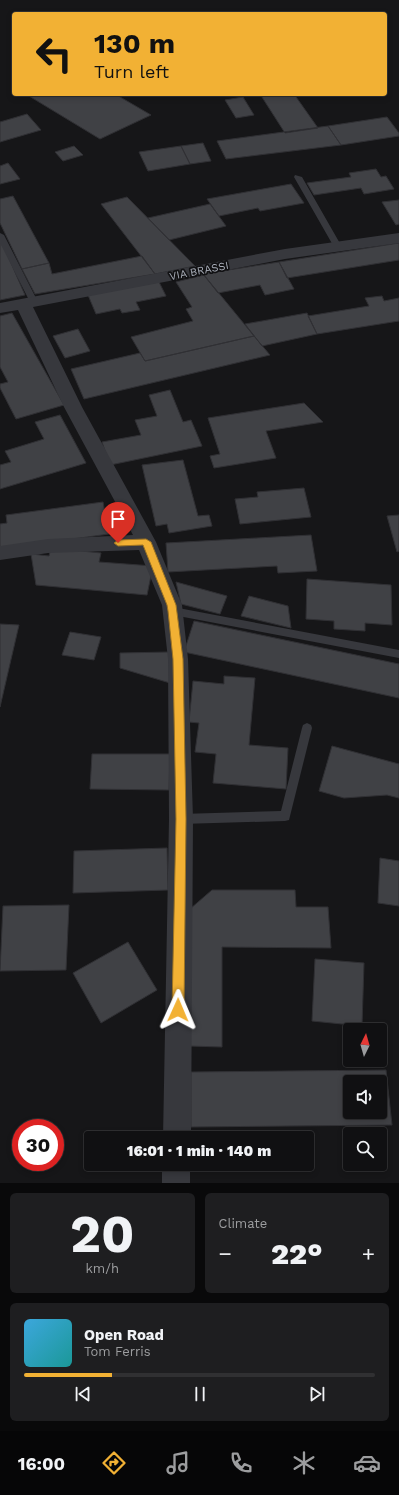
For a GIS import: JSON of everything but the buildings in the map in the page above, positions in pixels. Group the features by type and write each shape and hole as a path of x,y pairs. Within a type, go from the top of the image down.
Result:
{"street":[{"name":"VIA BRASSI","path":"0,308 286,254 399,238"},
{"path":"29,303 73,407 146,542 172,605 178,659 181,819 177,1131"},
{"path":"0,553 48,546 146,542"},
{"path":"176,1171 176,1183"}],"lane":[{"path":"298,177 338,247"},
{"path":"0,235 29,303"},
{"path":"173,611 399,654"},
{"path":"181,819 285,816 307,728"}],"route":[{"path":"118,543 146,542 172,605 173,611 178,659 181,819 178,1010"}]}
